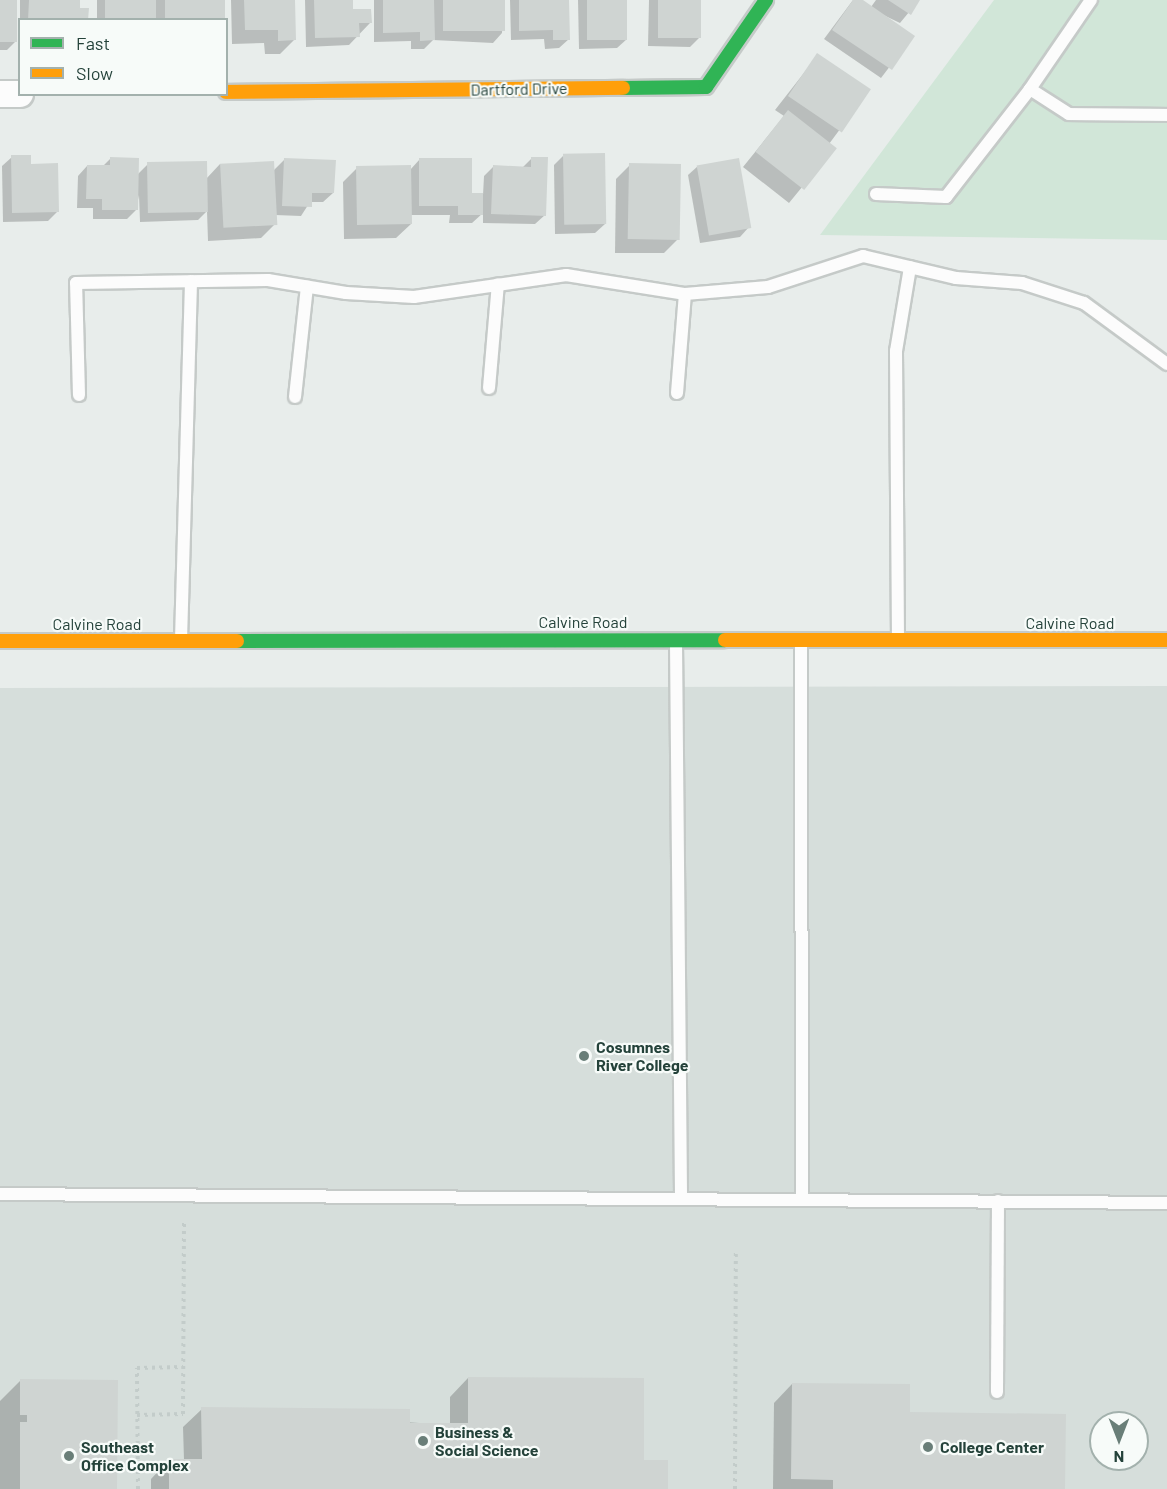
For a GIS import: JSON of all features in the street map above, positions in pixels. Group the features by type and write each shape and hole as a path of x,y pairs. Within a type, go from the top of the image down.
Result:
{"street":[{"name":"Dartford Drive","path":"228,92 706,87 766,0"},
{"path":"0,94 18,94"},
{"name":"Calvine Road","path":"0,641 676,638 1167,640"}],"lane":[{"path":"876,194 946,196 1030,89 1091,0"},
{"path":"1030,89 1069,114 1167,116"},
{"path":"78,395 76,283 268,280 308,287 414,297 566,275 686,294 768,287 863,256 956,278 1022,283 1084,303 1167,364"},
{"path":"898,639 896,351 910,267"},
{"path":"181,640 191,281"},
{"path":"489,388 498,284"},
{"path":"295,397 308,287"},
{"path":"677,393 686,294"},
{"path":"676,638 681,1199"},
{"path":"801,639 802,1200"},
{"path":"0,1194 1167,1203"},
{"path":"997,1392 998,1201"}],"path":[{"path":"137,1415 183,1414 184,1219"},
{"path":"735,1489 736,1253"},
{"path":"138,1489 136,1368 183,1367"}],"shaded area":[{"name":"Cosumnes River College","path":"1167,686 1167,1489 0,1489 0,688"}],"green space":[{"path":"994,0 1167,0 1167,240 820,235"}],"building":[{"path":"0,0 17,0 17,42 0,42"},
{"path":"29,0 80,0 80,8 89,8 88,18 28,18"},
{"path":"105,0 156,0 156,18 105,18"},
{"path":"165,0 225,0 225,18 165,18"},
{"path":"244,0 295,0 296,40 278,41 278,30 245,30"},
{"path":"314,0 353,0 353,9 371,9 372,23 359,23 360,37 315,38"},
{"path":"383,0 434,0 435,40 420,41 420,32 383,33"},
{"path":"443,0 505,0 505,31 443,31"},
{"path":"519,0 569,0 570,40 553,40 553,30 519,31"},
{"path":"587,0 627,0 627,40 587,40"},
{"path":"658,0 701,0 701,38 658,38"},
{"path":"853,0 863,0 915,36 892,70 832,30"},
{"path":"888,0 920,0 911,15"},
{"path":"817,53 871,89 842,132 788,96"},
{"path":"788,110 837,148 804,190 755,152"},
{"path":"605,153 606,224 564,225 563,154"},
{"path":"11,155 31,155 31,164 58,163 59,212 12,213"},
{"path":"110,157 139,158 138,210 102,210 102,199 86,199 87,165 110,165"},
{"path":"531,157 548,157 546,216 491,214 493,165 531,167"},
{"path":"284,158 336,160 334,193 312,193 312,207 282,206"},
{"path":"419,158 472,158 472,193 483,193 483,215 458,215 458,206 419,206"},
{"path":"739,158 751,228 709,235 697,165"},
{"path":"207,161 208,212 148,213 147,162"},
{"path":"274,161 277,225 223,228 220,164"},
{"path":"629,163 681,164 680,240 628,239"},
{"path":"411,165 412,224 357,225 356,166"},
{"name":"Business & Social Science","path":"468,1377 644,1378 644,1460 668,1460 668,1489 169,1489 169,1459 202,1459 201,1407 410,1409 410,1423 468,1423"},
{"name":"Southeast Office Complex","path":"20,1379 118,1380 117,1489 20,1489 20,1422 27,1422 27,1415 20,1415"},
{"name":"College Center","path":"792,1383 910,1384 910,1412 1066,1414 1065,1489 833,1489 833,1480 791,1479"}],"traffic: fast":[{"path":"623,88 706,87 766,0"},
{"path":"237,641 725,640"}],"traffic: slow":[{"path":"228,92 623,88"},
{"path":"725,640 1167,640"},
{"path":"0,641 237,641"}],"place":[{"name":"Cosumnes River College","path":"584,1056"},
{"name":"Business & Social Science","path":"423,1441"},
{"name":"College Center","path":"928,1447"},
{"name":"Southeast Office Complex","path":"69,1456"}]}
